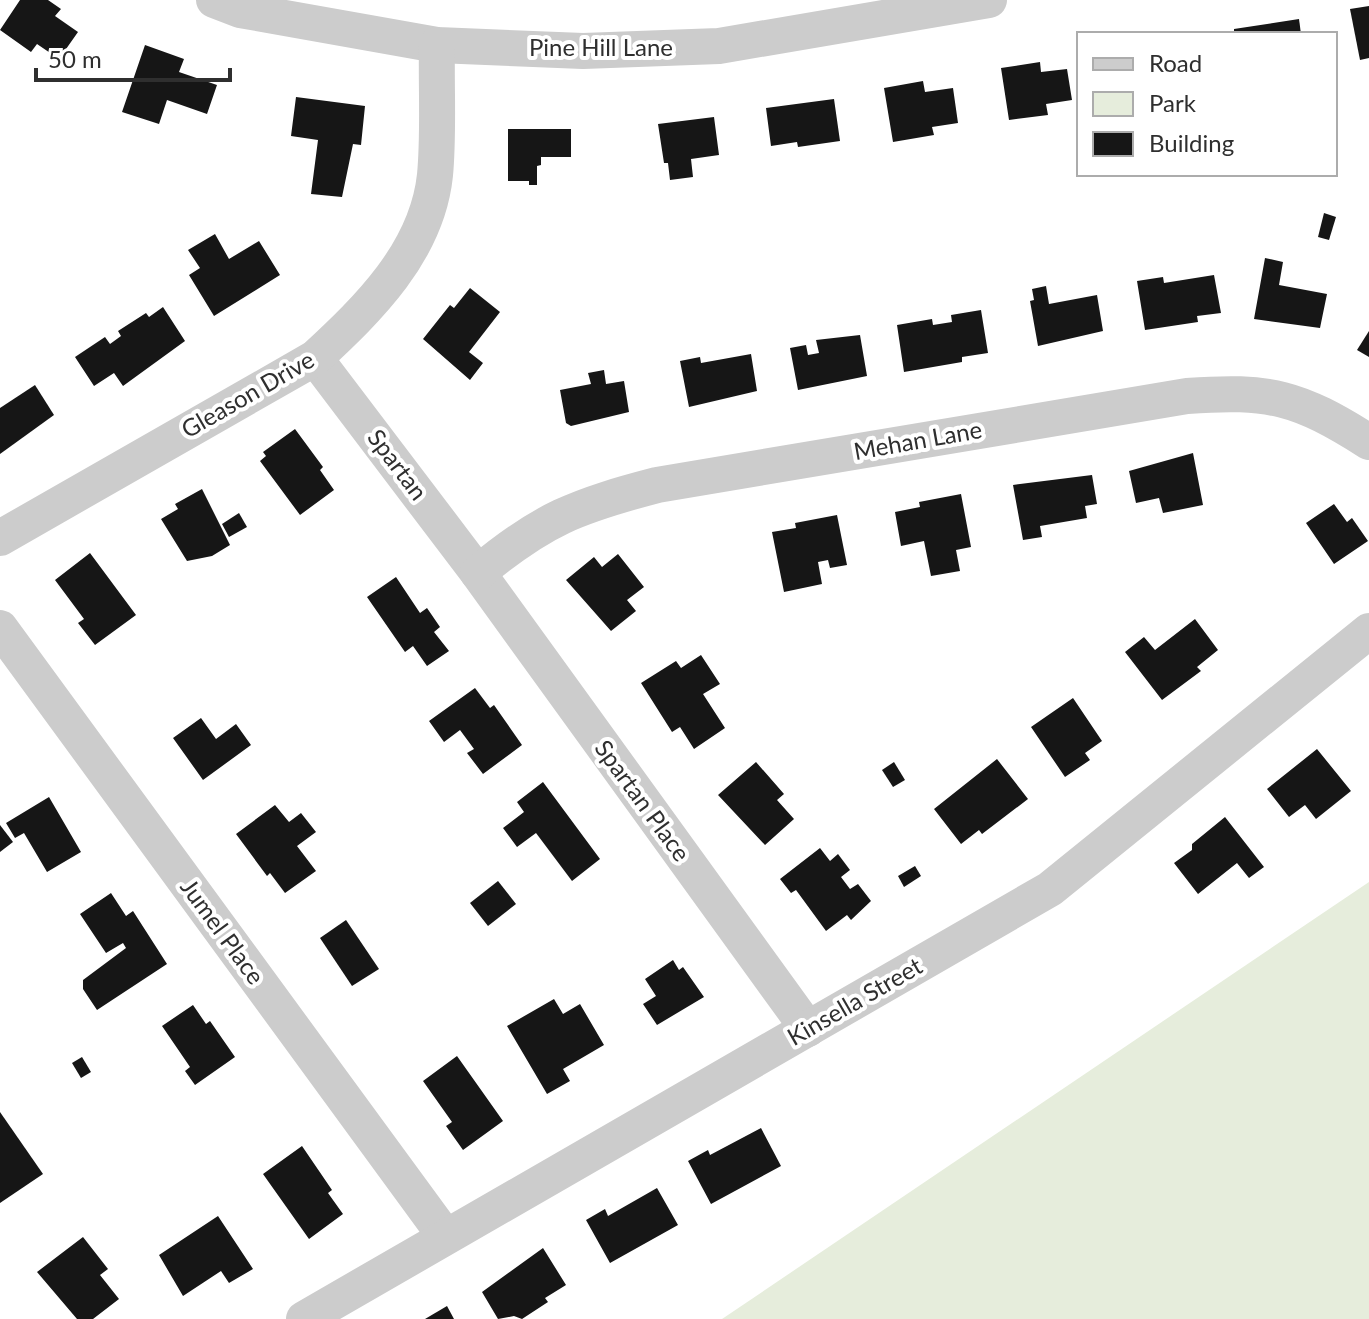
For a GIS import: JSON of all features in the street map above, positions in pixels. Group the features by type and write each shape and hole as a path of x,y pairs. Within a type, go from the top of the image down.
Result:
{"street":[{"name":"Pine Hill Lane","path":"214,0 240,10 437,45 583,51 719,46 989,0"},
{"name":"Gleason Drive","path":"0,538 315,358 390,281 416,235 435,177 437,45"},
{"name":"Spartan","path":"315,358 478,573"},
{"name":"Mehan Lane","path":"478,573 523,535 582,505 657,485 1187,396 1240,392 1285,398 1332,419 1369,442"},
{"name":"Spartan Place","path":"478,573 808,1029"},
{"name":"Jumel Place","path":"0,628 445,1236"},
{"name":"Kinsella Street","path":"304,1319 1050,889 1369,631"}],"green space":[{"path":"1369,882 1369,1319 722,1319"}],"building":[{"path":"20,0 48,0 61,9 55,16 78,32 59,59 37,44 31,52 0,30"},
{"path":"1369,6 1369,58 1360,60 1350,9"},
{"path":"1299,19 1301,32 1234,32 1234,29"},
{"path":"145,45 184,59 179,72 217,85 207,114 167,100 159,124 122,112"},
{"path":"1040,62 1041,72 1067,69 1072,100 1046,104 1048,115 1009,120 1001,68"},
{"path":"923,81 925,92 953,88 958,123 932,127 934,135 893,142 884,88"},
{"path":"296,97 365,106 361,145 353,144 342,197 311,194 318,140 291,136"},
{"path":"834,99 840,141 798,147 797,142 771,146 766,108"},
{"path":"714,117 719,155 691,159 693,177 670,180 658,124"},
{"path":"508,129 571,129 571,157 541,157 541,165 537,166 537,185 529,185 529,181 508,181"},
{"path":"1324,213 1336,217 1329,240 1318,237"},
{"path":"215,234 229,259 259,241 280,275 214,316 189,275 200,268 188,250"},
{"path":"1265,258 1283,262 1279,285 1327,294 1320,328 1254,319"},
{"path":"1214,275 1221,313 1197,316 1198,322 1145,330 1137,281 1163,277 1164,283"},
{"path":"1046,286 1049,304 1097,295 1103,331 1038,346 1030,301 1034,300 1032,289"},
{"path":"470,288 500,312 469,352 483,363 470,380 423,339 450,305 454,308"},
{"path":"163,307 185,341 123,386 114,373 94,386 75,357 105,337 110,344 121,336 118,331 146,313 149,317"},
{"path":"981,310 988,353 962,357 962,362 904,372 897,325 932,319 933,325 952,322 951,315"},
{"path":"1369,331 1369,357 1357,350"},
{"path":"860,335 867,376 798,390 790,348 806,345 808,355 819,353 816,340"},
{"path":"751,354 757,391 689,407 680,361 700,357 701,363"},
{"path":"604,370 606,384 624,381 629,412 571,426 566,423 560,390 591,384 588,373"},
{"path":"35,385 54,415 0,454 0,408"},
{"path":"295,429 323,467 320,470 334,490 300,515 260,461 266,456 263,452"},
{"path":"1193,453 1203,505 1163,513 1159,498 1136,503 1129,471"},
{"path":"1092,475 1097,504 1085,506 1087,518 1040,526 1042,537 1023,540 1013,485"},
{"path":"202,489 230,545 212,556 187,561 161,519 178,509 175,504"},
{"path":"961,494 971,547 956,550 960,571 931,576 924,541 901,546 895,512 920,507 919,502"},
{"path":"1334,504 1347,522 1352,518 1368,541 1334,564 1306,523"},
{"path":"239,513 247,527 229,537 222,524"},
{"path":"837,515 847,565 830,568 828,560 818,562 822,584 784,592 772,532 796,528 795,523"},
{"path":"90,553 136,615 95,645 78,623 84,619 55,580"},
{"path":"618,554 644,587 627,600 636,611 611,631 566,580 594,557 602,567"},
{"path":"396,577 420,613 427,608 440,627 434,632 449,651 427,666 413,646 405,652 367,597"},
{"path":"1195,619 1218,650 1197,667 1201,671 1162,700 1125,652 1144,637 1155,650"},
{"path":"701,655 720,684 703,694 725,728 694,749 680,727 672,732 641,683 676,661 681,668"},
{"path":"475,688 490,708 494,705 522,745 483,774 467,753 474,749 460,730 444,742 429,721"},
{"path":"1073,698 1102,741 1085,753 1090,760 1065,777 1031,727"},
{"path":"201,718 216,739 236,724 251,745 203,780 173,738"},
{"path":"1317,749 1351,791 1316,819 1305,805 1289,817 1267,789"},
{"path":"997,759 1028,799 982,834 979,830 961,844 934,809"},
{"path":"756,762 784,794 777,800 794,819 765,845 718,795"},
{"path":"894,762 905,780 893,787 882,770"},
{"path":"543,782 600,859 572,881 536,833 517,847 503,828 524,812 517,802"},
{"path":"49,797 81,852 47,872 24,833 15,838 6,823"},
{"path":"275,805 289,822 301,813 316,832 297,846 316,871 285,893 270,873 267,876 236,834"},
{"path":"1225,817 1264,867 1249,878 1237,863 1198,894 1174,863 1192,850 1192,844"},
{"path":"0,825 13,842 0,852"},
{"path":"820,848 830,861 838,854 850,870 841,877 850,889 858,884 871,901 851,920 847,915 826,931 796,890 791,893 780,879"},
{"path":"915,866 921,876 904,887 898,876"},
{"path":"498,881 516,904 488,926 470,903"},
{"path":"111,893 126,916 133,911 167,964 97,1010 83,989 83,980 126,948 123,943 106,953 80,914"},
{"path":"346,920 379,969 352,986 320,938"},
{"path":"673,960 679,970 683,967 704,997 657,1025 643,1004 656,996 645,979"},
{"path":"554,999 563,1014 580,1004 604,1045 563,1069 570,1081 547,1094 507,1026"},
{"path":"193,1005 206,1024 210,1021 235,1057 195,1085 185,1071 190,1067 162,1026"},
{"path":"457,1056 503,1121 463,1150 446,1126 452,1122 423,1081"},
{"path":"82,1057 91,1072 81,1078 72,1063"},
{"path":"0,1112 43,1174 0,1203"},
{"path":"761,1128 781,1166 711,1204 688,1161 708,1150 710,1155"},
{"path":"302,1146 332,1190 328,1193 343,1214 309,1239 263,1174"},
{"path":"657,1188 678,1225 610,1263 586,1220 605,1209 608,1216"},
{"path":"218,1216 253,1269 229,1283 221,1271 183,1296 159,1255"},
{"path":"83,1237 108,1269 100,1275 119,1299 93,1319 77,1319 37,1272"},
{"path":"543,1248 566,1285 545,1298 548,1302 522,1319 514,1316 498,1319 482,1292"},
{"path":"447,1306 454,1319 425,1319"}]}
